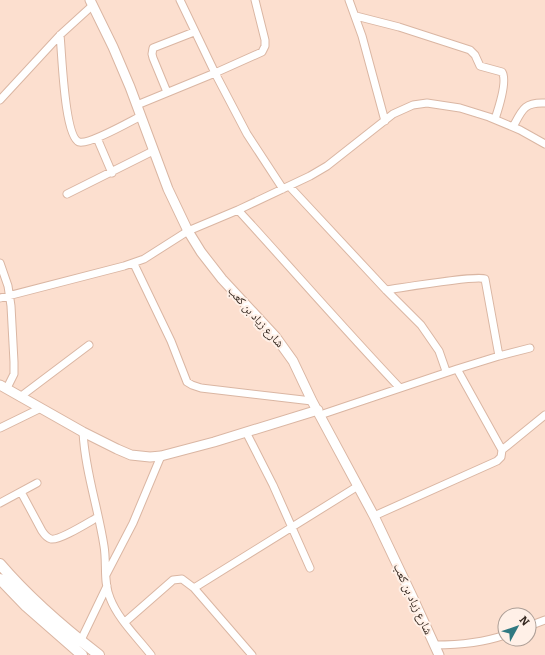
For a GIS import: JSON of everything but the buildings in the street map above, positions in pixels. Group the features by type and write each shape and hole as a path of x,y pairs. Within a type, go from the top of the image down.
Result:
{"main road":[{"path":"0,564 33,598 100,655"},
{"path":"0,579 26,606 77,653"}],"street":[{"path":"180,0 194,32 247,134 287,188 421,325 439,351 446,371"},
{"path":"137,105 262,52 265,40 255,0"},
{"path":"349,0 356,16 385,121"},
{"path":"0,100 91,3"},
{"name":"شارع زياد بن كعب","path":"91,3 112,46 137,105 168,189 188,231 201,252 229,288 275,336 299,373 312,401 374,516 439,655"},
{"path":"356,16 399,27 470,50 475,55 480,66 502,72 504,76 502,99 495,119"},
{"path":"167,92 153,58 152,50 155,46 194,32"},
{"path":"60,35 67,113 70,128 75,139 79,142 85,142 97,138 141,116"},
{"path":"0,298 134,264 160,250 188,231 287,188 327,166 385,121 403,109 414,105 427,103 460,108 495,119 545,144"},
{"path":"513,127 522,109 529,104 545,103"},
{"path":"97,138 112,173"},
{"path":"68,194 154,151"},
{"path":"238,210 312,291 346,331 399,387"},
{"path":"0,263 8,286 14,374 11,382 3,387 83,432 131,455 150,458 161,456 319,413 446,371 530,348"},
{"path":"134,264 172,341 188,382 201,388 312,401"},
{"path":"386,290 466,279 484,279 486,281 499,356"},
{"path":"20,397 89,345"},
{"path":"374,516 493,463 501,457 502,450 457,369"},
{"path":"0,428 41,408"},
{"path":"502,450 545,415"},
{"path":"83,432 87,471 105,553 107,586 110,597 115,608 150,655"},
{"path":"246,432 310,568"},
{"path":"106,576 133,522 161,456"},
{"path":"0,503 37,483"},
{"path":"194,588 358,486"},
{"path":"21,492 42,531 50,539 56,539 64,536 98,518"},
{"path":"125,622 173,580 182,579 194,588 252,655"},
{"path":"81,640 107,586"},
{"path":"435,645 467,644 497,637"}]}
